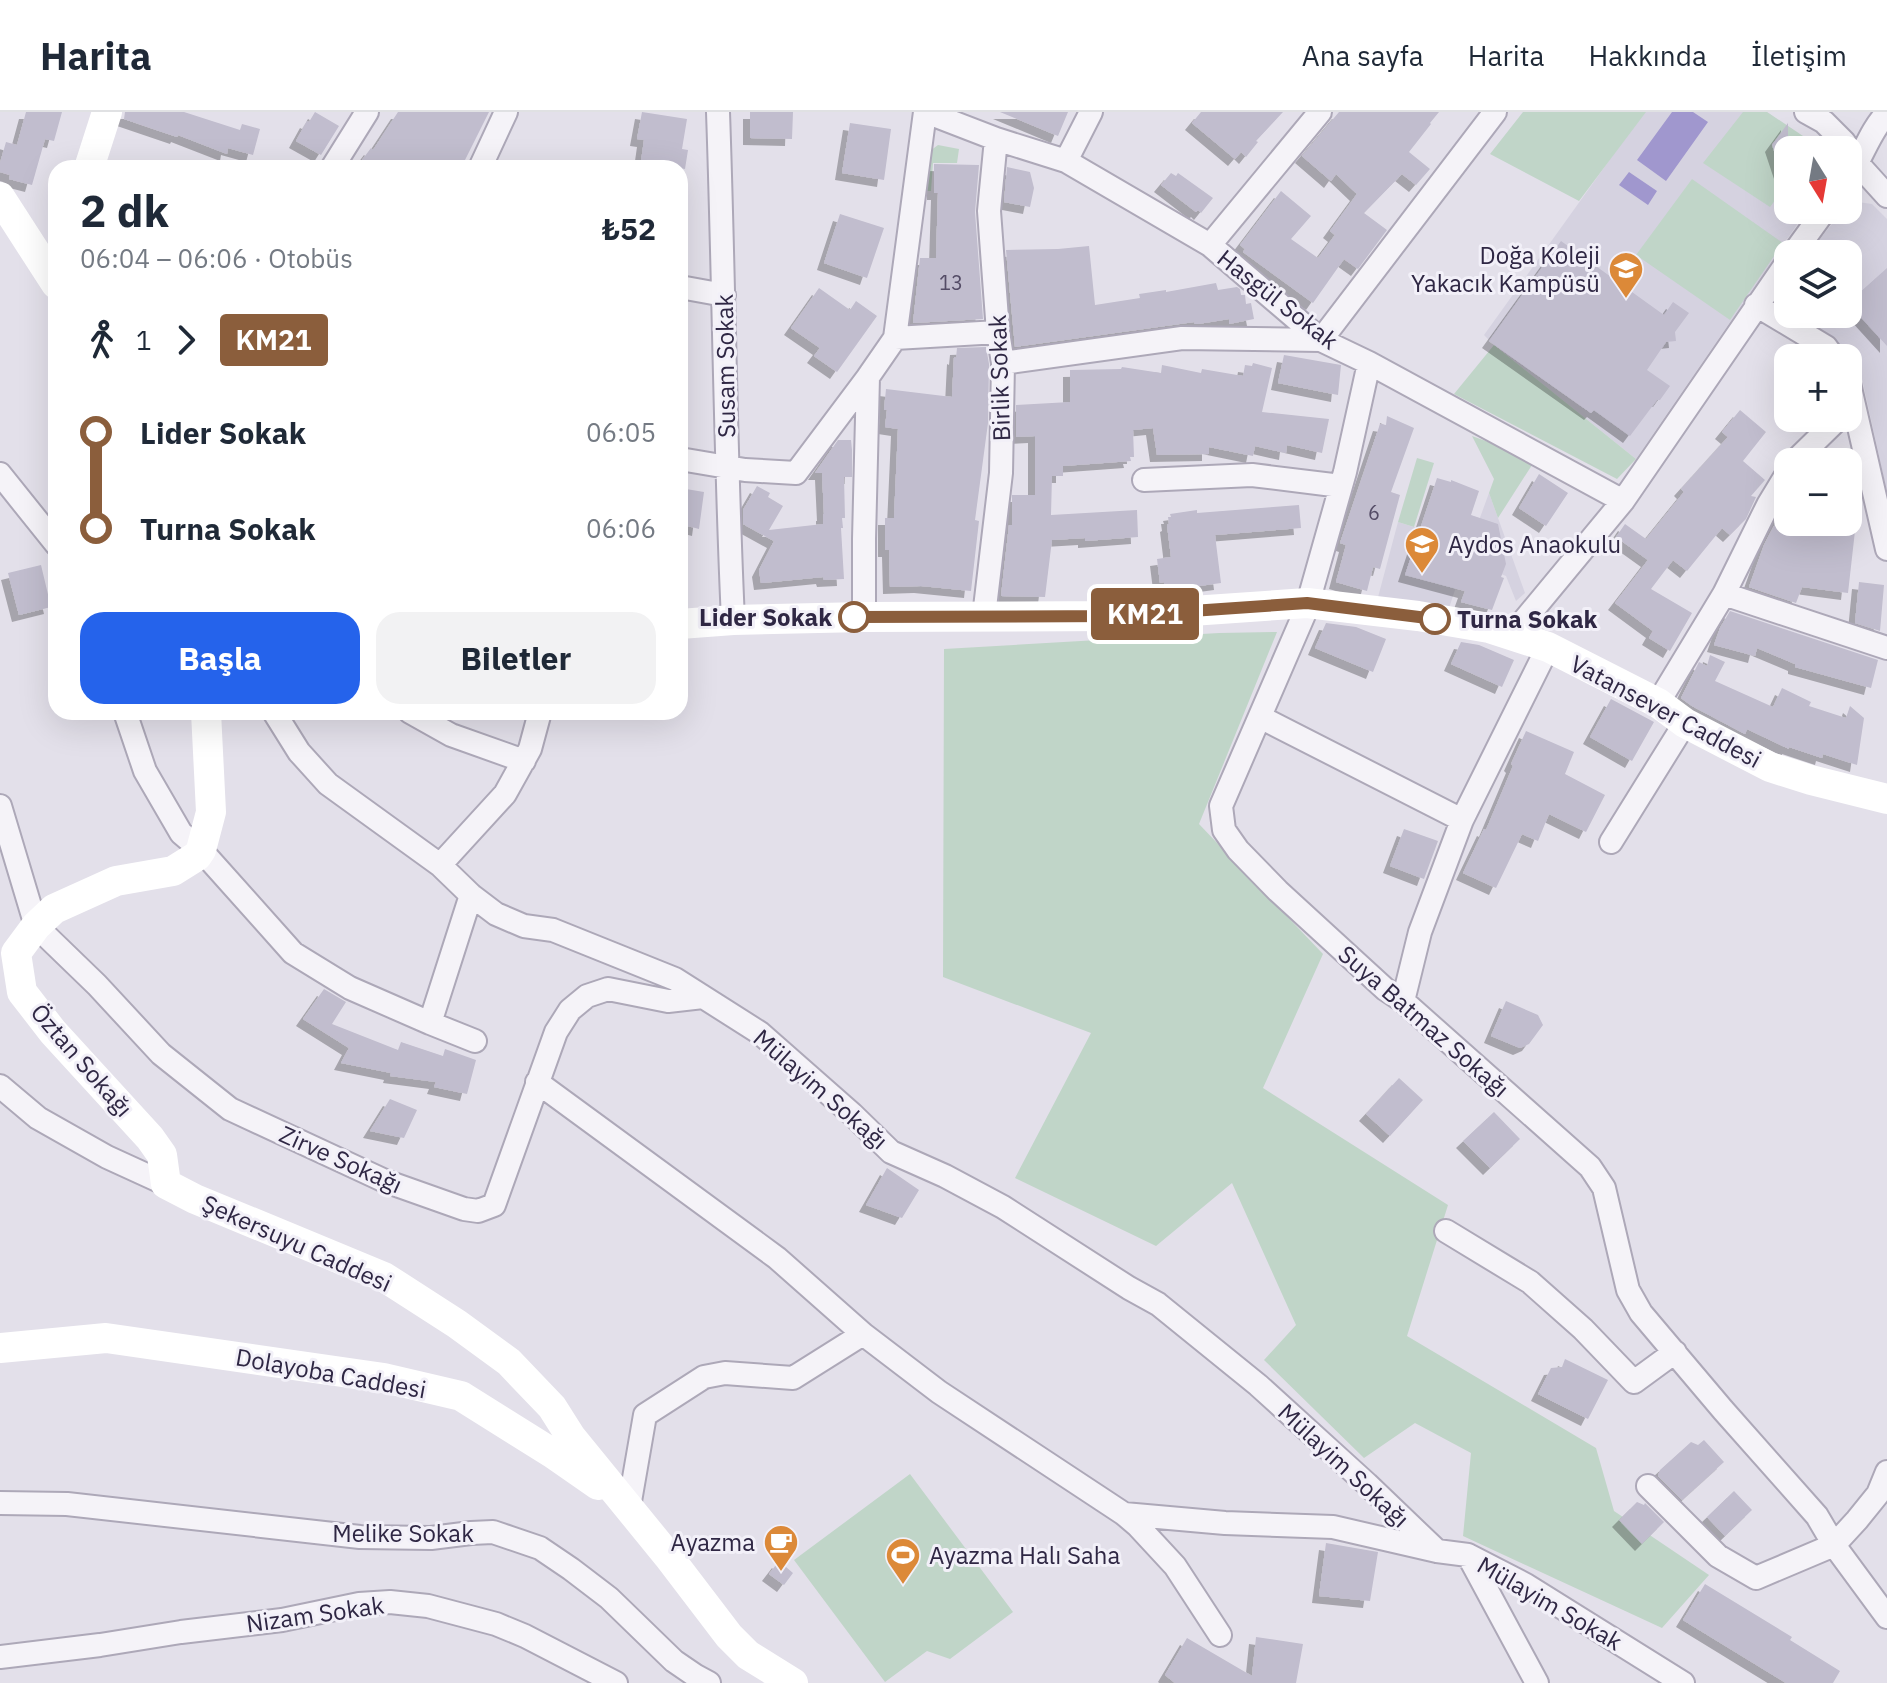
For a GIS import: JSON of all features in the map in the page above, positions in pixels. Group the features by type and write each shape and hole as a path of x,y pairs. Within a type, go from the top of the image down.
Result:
{"street":[{"path":"92,160 107,112"},
{"path":"337,160 367,112"},
{"path":"484,160 506,112"},
{"name":"Susam Sokak","path":"718,112 726,465 733,620"},
{"path":"688,460 745,470 796,473 895,338 926,112"},
{"name":"Hasgül Sokak","path":"926,112 1066,161 1210,245 1321,340 1623,501"},
{"path":"1066,161 1091,112"},
{"path":"1210,245 1320,112"},
{"path":"1003,363 1182,338 1321,340 1495,112"},
{"path":"1806,112 1824,122 1838,136"},
{"path":"1862,153 1875,126 1887,113"},
{"name":"Birlik Sokak","path":"984,616 1001,473 1003,363 989,211 996,139"},
{"path":"1862,178 1887,196"},
{"path":"0,197 48,262"},
{"path":"1512,635 1623,501 1774,280"},
{"path":"688,288 724,295"},
{"path":"1756,305 1821,344"},
{"path":"895,338 998,332"},
{"name":"Suya Batmaz Sokağı","path":"1369,363 1341,486 1307,603 1221,806 1224,830 1238,850 1278,891 1385,989 1403,1001 1590,1167 1604,1188 1628,1290 1641,1313 1817,1516 1834,1545 1887,1617"},
{"path":"864,617 868,377"},
{"path":"1808,448 1825,432"},
{"path":"1853,432 1887,549"},
{"path":"0,474 48,534"},
{"path":"1144,480 1252,475 1341,486"},
{"path":"1658,703 1724,594 1774,495"},
{"path":"1724,594 1887,648"},
{"name":"Vatansever Caddesi","path":"688,623 864,617 1119,616 1307,603 1432,619 1489,628 1548,647 1658,703 1685,723 1770,767 1811,780 1887,797"},
{"path":"1403,1001 1420,932 1462,820 1548,647"},
{"path":"1260,717 1462,820"},
{"path":"128,720 145,771 181,833 201,850 293,953 350,988 475,1041"},
{"path":"201,850 211,812 206,720"},
{"name":"Mülayim Sokağı","path":"281,720 299,752 328,784 440,865 496,914 524,926 553,930 675,979 760,1033 891,1152 1003,1207 1158,1304 1258,1385 1437,1551"},
{"path":"424,720 451,735 524,761"},
{"path":"440,865 505,794 530,749 538,720"},
{"path":"1611,842 1685,723"},
{"name":"Zirve Sokağı","path":"0,806 36,926 97,985 161,1054 230,1109 385,1181 464,1209 478,1211 494,1205 556,1032 570,1010 587,996 608,989 668,1001 703,997"},
{"name":"Öztan Sokağı","path":"166,1184 162,1155 150,1138 53,1032 22,992 16,953 36,926 54,909 116,881 173,871 201,850"},
{"path":"430,1023 471,895"},
{"path":"537,1082 777,1258 863,1334 939,1392 1124,1514 1175,1566 1220,1635"},
{"path":"0,1086 38,1118 107,1157 166,1184"},
{"name":"Şekersuyu Caddesi","path":"166,1184 195,1199 384,1277 509,1362 552,1407 571,1437 729,1636 748,1655 793,1683"},
{"path":"1446,1231 1530,1282 1583,1329 1634,1382 1675,1352"},
{"path":"629,1507 645,1415 704,1377 725,1373 793,1378 863,1334"},
{"name":"Dolayoba Caddesi","path":"0,1348 106,1338 384,1378 461,1396 552,1453 629,1507"},
{"path":"1648,1486 1718,1556 1756,1578 1834,1545 1878,1494 1887,1472"},
{"name":"Melike Sokak","path":"0,1503 67,1504 360,1537 431,1538 493,1532 540,1548 571,1569 609,1598 674,1661 709,1683"},
{"name":"Mülayim Sokak","path":"1124,1514 1225,1523 1333,1527 1468,1555 1526,1585 1683,1683"},
{"path":"1468,1555 1537,1683"},
{"name":"Nizam Sokak","path":"0,1657 282,1620 359,1604 390,1602 428,1606 496,1624 616,1683"}],"shaded area":[{"name":"Doğa Koleji Yakacık Kampüsü","path":"1644,112 1767,112 1802,136 1774,136 1774,224 1797,224 1786,240 1774,240 1774,258 1636,459 1484,335"},
{"path":"1672,112 1693,112 1708,122 1666,181 1637,160"},
{"path":"1629,172 1657,191 1648,205 1619,185"},
{"path":"1862,203 1872,204 1887,219 1887,492 1862,379 1862,344 1837,344 1816,328 1862,328 1862,240 1819,240 1832,224 1862,224"},
{"name":"Aydos Anaokulu","path":"1489,493 1525,593 1516,601 1506,576 1465,560 1448,611 1377,601 1398,522 1470,545"}],"green space":[{"path":"1523,112 1646,112 1579,201 1490,154"},
{"path":"1743,112 1767,112 1803,136 1774,136 1774,202 1770,207 1703,163"},
{"path":"938,145 959,149 957,163 933,163 931,191 926,191 930,151"},
{"path":"1692,179 1779,240 1774,240 1774,256 1730,320 1636,255"},
{"path":"1494,345 1636,459 1617,479 1454,394"},
{"path":"1472,436 1532,465 1498,518 1489,493 1494,479"},
{"path":"1417,458 1434,463 1414,527 1398,522"},
{"path":"1277,632 1199,824 1323,954 1263,1088 1448,1205 1407,1336 1596,1448 1614,1511 1709,1575 1662,1628 1463,1536 1471,1453 1415,1423 1364,1458 1264,1360 1296,1325 1232,1183 1156,1246 1015,1178 1091,1033 943,977 944,649"},
{"name":"Ayazma Halı Saha","path":"910,1474 1013,1612 950,1659 927,1651 885,1682 794,1560"}],"building":[{"path":"26,112 62,112 54,141 45,139 32,185 9,179 10,175 0,172 6,142 17,145"},
{"path":"125,112 184,112 240,130 242,124 260,129 253,155 228,148 227,154 124,119"},
{"path":"315,112 339,126 321,155 296,141"},
{"path":"398,112 489,112 465,160 362,160 371,148 373,150"},
{"path":"642,112 687,119 682,149 688,150 686,160 641,160 644,140 637,139"},
{"path":"750,112 793,112 792,139 750,138"},
{"path":"1000,112 1068,112 1058,136"},
{"path":"1201,112 1283,112 1256,141 1246,157 1241,152 1235,159 1192,123"},
{"path":"1339,112 1439,112 1409,152 1430,169 1416,185 1402,174 1364,213 1387,230 1358,269 1344,259 1313,303 1243,252 1245,249 1240,245 1281,191 1311,216 1291,239 1318,258 1335,235 1330,231 1357,194 1336,174 1331,181 1302,156"},
{"path":"850,123 891,129 884,180 842,173"},
{"path":"1788,123 1788,136 1779,136"},
{"path":"934,164 979,165 975,212 983,319 913,323 920,258 936,258 938,193 934,193"},
{"path":"1007,167 1030,172 1034,188 1030,207 1004,202"},
{"path":"1171,173 1176,176 1178,173 1213,198 1201,213 1161,185"},
{"path":"840,214 884,228 867,278 824,263"},
{"path":"1561,241 1664,315 1673,302 1689,313 1675,332 1676,341 1666,342 1647,370 1670,386 1630,436 1594,410 1591,413 1489,341"},
{"path":"1089,246 1095,305 1140,298 1139,294 1216,283 1218,290 1240,289 1241,295 1245,295 1246,304 1251,303 1254,319 1229,324 1229,319 1194,322 1015,347 1006,250"},
{"path":"1887,268 1887,346 1862,318 1862,290"},
{"path":"819,288 850,310 856,301 877,316 837,372 814,356 820,348 791,328"},
{"path":"986,347 989,364 988,423 975,520 979,521 971,591 921,586 890,587 885,518 894,518 898,429 885,427 886,389 952,397 957,348"},
{"path":"1284,355 1341,365 1338,395 1278,383"},
{"path":"1253,363 1272,368 1262,412 1329,419 1322,453 1287,445 1286,453 1255,446 1253,456 1209,447 1209,454 1157,455 1153,428 1133,430 1134,457 1130,457 1131,461 1063,466 1063,476 1052,476 1051,515 1137,510 1138,537 1052,540 1045,597 1001,596 1009,525 1012,525 1012,495 1035,495 1035,436 1016,437 1016,405 1070,402 1070,370 1122,367 1161,373 1162,365 1201,373 1202,369 1243,376 1245,365 1252,366"},
{"path":"1740,410 1766,432 1743,461 1765,480 1751,496 1756,497 1746,519 1730,535 1722,528 1687,571 1673,560 1651,589 1692,613 1670,651 1649,638 1653,631 1615,603 1648,560 1616,537 1625,524 1646,539 1684,492 1681,489 1728,437 1722,432"},
{"path":"1387,416 1414,428 1391,492 1400,495 1380,569 1373,567 1367,591 1336,582 1346,545 1340,543 1380,424 1386,425"},
{"path":"838,440 851,440 852,450 852,477 844,477 845,518 842,518 841,528 844,579 824,580 823,577 761,583 759,570 774,541 743,524 743,510 757,486 783,506 769,530 823,524 822,473 815,473"},
{"path":"1539,474 1568,493 1546,526 1519,508"},
{"path":"1437,478 1479,491 1471,515 1498,524 1506,564 1492,610 1461,602 1465,591 1405,575"},
{"path":"688,489 704,492 699,529 688,526"},
{"path":"1299,505 1301,528 1215,535 1221,583 1177,589 1164,588 1164,582 1160,583 1157,559 1171,557 1167,525 1170,514"},
{"path":"1774,526 1774,536 1854,536 1848,593 1802,587 1796,603 1749,587"},
{"path":"41,565 48,608 19,615 8,573"},
{"path":"1859,582 1884,585 1880,631 1855,623"},
{"path":"1730,611 1878,660 1871,688 1795,667 1795,664 1757,648 1755,656 1714,645"},
{"path":"1326,623 1356,627 1386,639 1373,672 1315,648"},
{"path":"1461,642 1479,645 1514,660 1502,687 1451,664"},
{"path":"1710,655 1725,662 1715,681 1773,707 1782,688 1811,702 1809,706 1846,718 1850,706 1864,718 1857,765 1823,754 1822,758 1789,749 1747,729 1745,734 1681,698 1699,662 1707,666"},
{"path":"1611,699 1654,722 1632,761 1590,737"},
{"path":"1526,731 1574,752 1565,774 1605,795 1586,832 1549,814 1538,841 1522,834 1496,888 1463,873 1486,830"},
{"path":"1404,829 1438,841 1424,879 1390,866"},
{"path":"324,989 346,1002 332,1024 398,1050 401,1042 443,1056 445,1049 476,1060 467,1094 434,1087 436,1082 390,1076 391,1073 341,1063 349,1048 303,1019"},
{"path":"1506,1001 1538,1015 1543,1025 1529,1044 1520,1048 1491,1036"},
{"path":"1399,1078 1423,1100 1390,1136 1366,1114"},
{"path":"390,1099 417,1110 404,1138 370,1131"},
{"path":"1494,1112 1520,1139 1490,1168 1463,1141"},
{"path":"887,1168 919,1190 902,1218 866,1205"},
{"path":"1565,1359 1608,1380 1588,1419 1538,1394 1551,1368 1562,1367"},
{"path":"1704,1440 1724,1462 1682,1500 1658,1476 1660,1470 1691,1442 1698,1445"},
{"path":"1734,1491 1752,1510 1725,1536 1707,1517"},
{"path":"1637,1502 1645,1503 1664,1522 1642,1544 1619,1520"},
{"path":"1326,1543 1378,1552 1370,1601 1319,1596"},
{"name":"Ayazma","path":"779,1561 793,1573 784,1585 769,1574"},
{"path":"1705,1584 1792,1637 1790,1640 1840,1671 1833,1683 1786,1683 1683,1620"},
{"path":"1256,1637 1303,1644 1296,1683 1175,1683 1165,1675 1187,1638 1252,1676"}],"bus line":[{"name":"KM21","path":"854,617 1119,616 1307,603 1435,619"}],"place":[{"name":"Doğa Koleji Yakacık Kampüsü","path":"1626,300"},
{"name":"Aydos Anaokulu","path":"1422,575"},
{"name":"Lider Sokak","path":"854,617"},
{"name":"Turna Sokak","path":"1435,619"},
{"name":"Ayazma","path":"781,1573"},
{"name":"Ayazma Halı Saha","path":"903,1586"}]}
